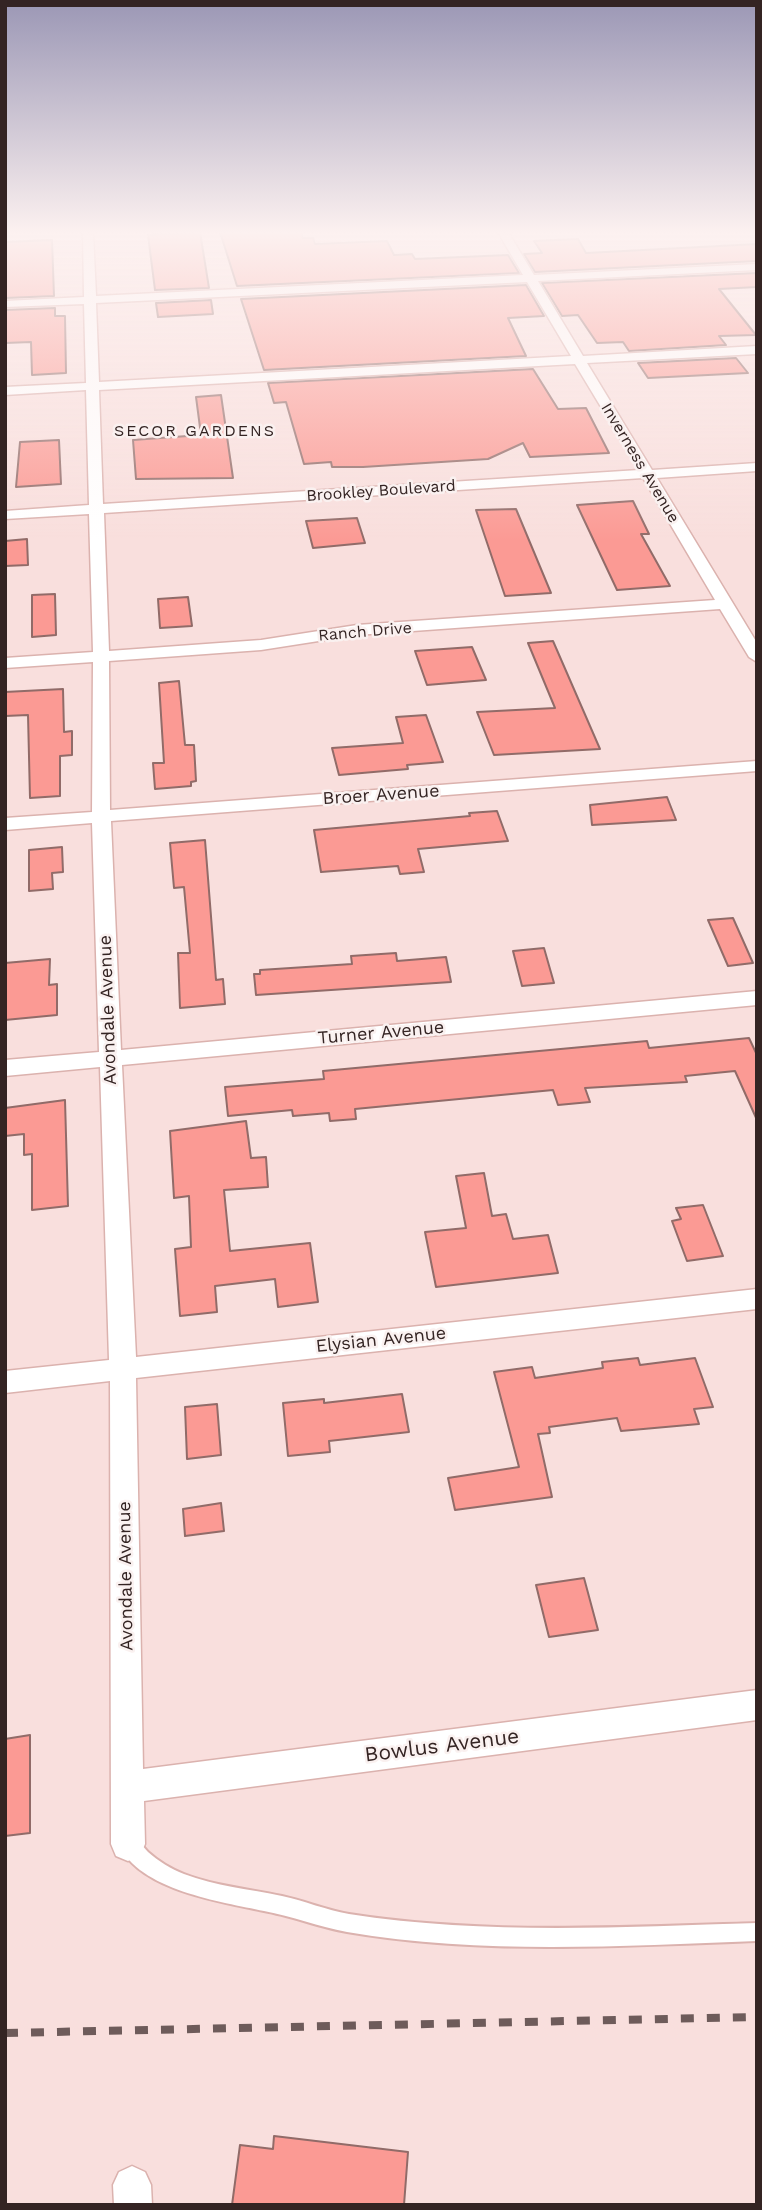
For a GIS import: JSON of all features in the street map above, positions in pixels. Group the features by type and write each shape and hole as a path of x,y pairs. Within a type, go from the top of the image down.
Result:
{"street":[{"name":"Avondale Avenue","path":"92,335 109,1058 123,1369 128,1843"},
{"name":"Inverness Avenue","path":"564,335 757,657"},
{"path":"5,391 757,350"},
{"name":"Brookley Boulevard","path":"5,515 757,467"},
{"name":"Ranch Drive","path":"5,663 261,645 358,630 724,604"},
{"name":"Broer Avenue","path":"5,824 757,766"},
{"name":"Turner Avenue","path":"5,1068 757,998"},
{"name":"Elysian Avenue","path":"5,1382 757,1299"},
{"name":"Bowlus Avenue","path":"128,1787 757,1705"}],"lane":[{"path":"128,1843 153,1869 189,1887 346,1922 433,1934 516,1939 757,1932"}],"building":[{"path":"5,335 65,335 66,373 32,375 31,342 5,343"},
{"path":"253,335 516,335 526,356 264,370"},
{"path":"592,335 751,335 719,336 726,345 629,351 623,342 597,343"},
{"path":"736,358 748,373 648,378 638,363"},
{"path":"533,369 558,409 586,408 609,453 530,457 523,443 488,459 363,467 332,467 331,462 304,464 286,402 274,403 268,383"},
{"path":"221,395 233,478 136,479 133,440 201,435 196,397"},
{"path":"59,440 61,484 16,487 20,442"},
{"path":"633,501 649,534 641,534 670,586 617,590 577,505"},
{"path":"516,509 551,593 505,596 476,510"},
{"path":"357,518 365,543 313,548 306,521"},
{"path":"27,539 28,565 5,566 5,541"},
{"path":"55,594 56,635 32,637 32,595"},
{"path":"188,597 192,626 160,628 158,599"},
{"path":"553,641 600,749 494,755 477,712 555,708 528,643"},
{"path":"472,647 486,680 427,685 415,651"},
{"path":"179,681 185,745 194,745 196,781 191,782 191,786 155,789 153,763 164,763 159,683"},
{"path":"63,689 64,732 72,731 72,755 60,756 60,796 30,798 28,715 5,716 5,692"},
{"path":"426,715 443,762 407,765 408,769 339,775 332,748 403,743 396,717"},
{"path":"667,797 676,820 592,825 590,805"},
{"path":"497,811 508,841 418,849 424,872 400,874 398,866 321,872 314,830 470,816 469,813"},
{"path":"205,840 216,980 223,979 225,1004 180,1008 178,953 190,953 184,887 174,888 170,843"},
{"path":"62,847 63,872 52,873 53,889 29,891 29,850"},
{"path":"733,918 753,963 728,966 708,920"},
{"path":"544,948 554,983 522,986 513,951"},
{"path":"396,953 397,961 446,957 451,982 256,995 254,974 260,974 260,970 352,964 351,956"},
{"path":"50,959 49,985 57,984 57,1015 5,1020 5,963"},
{"path":"749,1038 757,1055 757,1120 735,1071 685,1076 687,1082 585,1088 590,1102 558,1105 553,1090 355,1109 356,1119 330,1121 329,1113 293,1116 292,1110 228,1116 225,1087 324,1079 323,1071 647,1041 649,1048"},
{"path":"65,1100 68,1206 32,1210 32,1154 24,1155 24,1134 5,1136 5,1108"},
{"path":"246,1121 251,1158 266,1157 268,1187 224,1190 230,1251 310,1243 318,1302 278,1307 275,1279 215,1286 217,1312 180,1316 175,1249 191,1247 189,1196 174,1198 170,1131"},
{"path":"484,1173 492,1216 506,1214 513,1239 548,1235 558,1273 436,1287 425,1232 466,1228 456,1176"},
{"path":"703,1205 723,1256 687,1261 672,1221 681,1219 676,1208"},
{"path":"638,1358 640,1365 695,1358 713,1407 694,1409 699,1424 621,1431 617,1418 549,1427 550,1433 538,1434 552,1497 455,1510 448,1478 519,1467 494,1372 532,1367 535,1378 603,1368 602,1362"},
{"path":"402,1394 409,1432 329,1441 330,1452 288,1456 283,1403 324,1399 324,1403"},
{"path":"217,1404 221,1455 187,1459 185,1407"},
{"path":"221,1503 224,1531 185,1536 183,1509"},
{"path":"584,1578 598,1630 549,1637 536,1585"},
{"path":"30,1735 30,1833 5,1836 5,1739"},
{"path":"274,2136 408,2152 404,2205 232,2205 240,2145 273,2149"}],"railway":[{"path":"5,2033 757,2017"}],"district":[{"name":"SECOR GARDENS","path":"195,431"}]}
